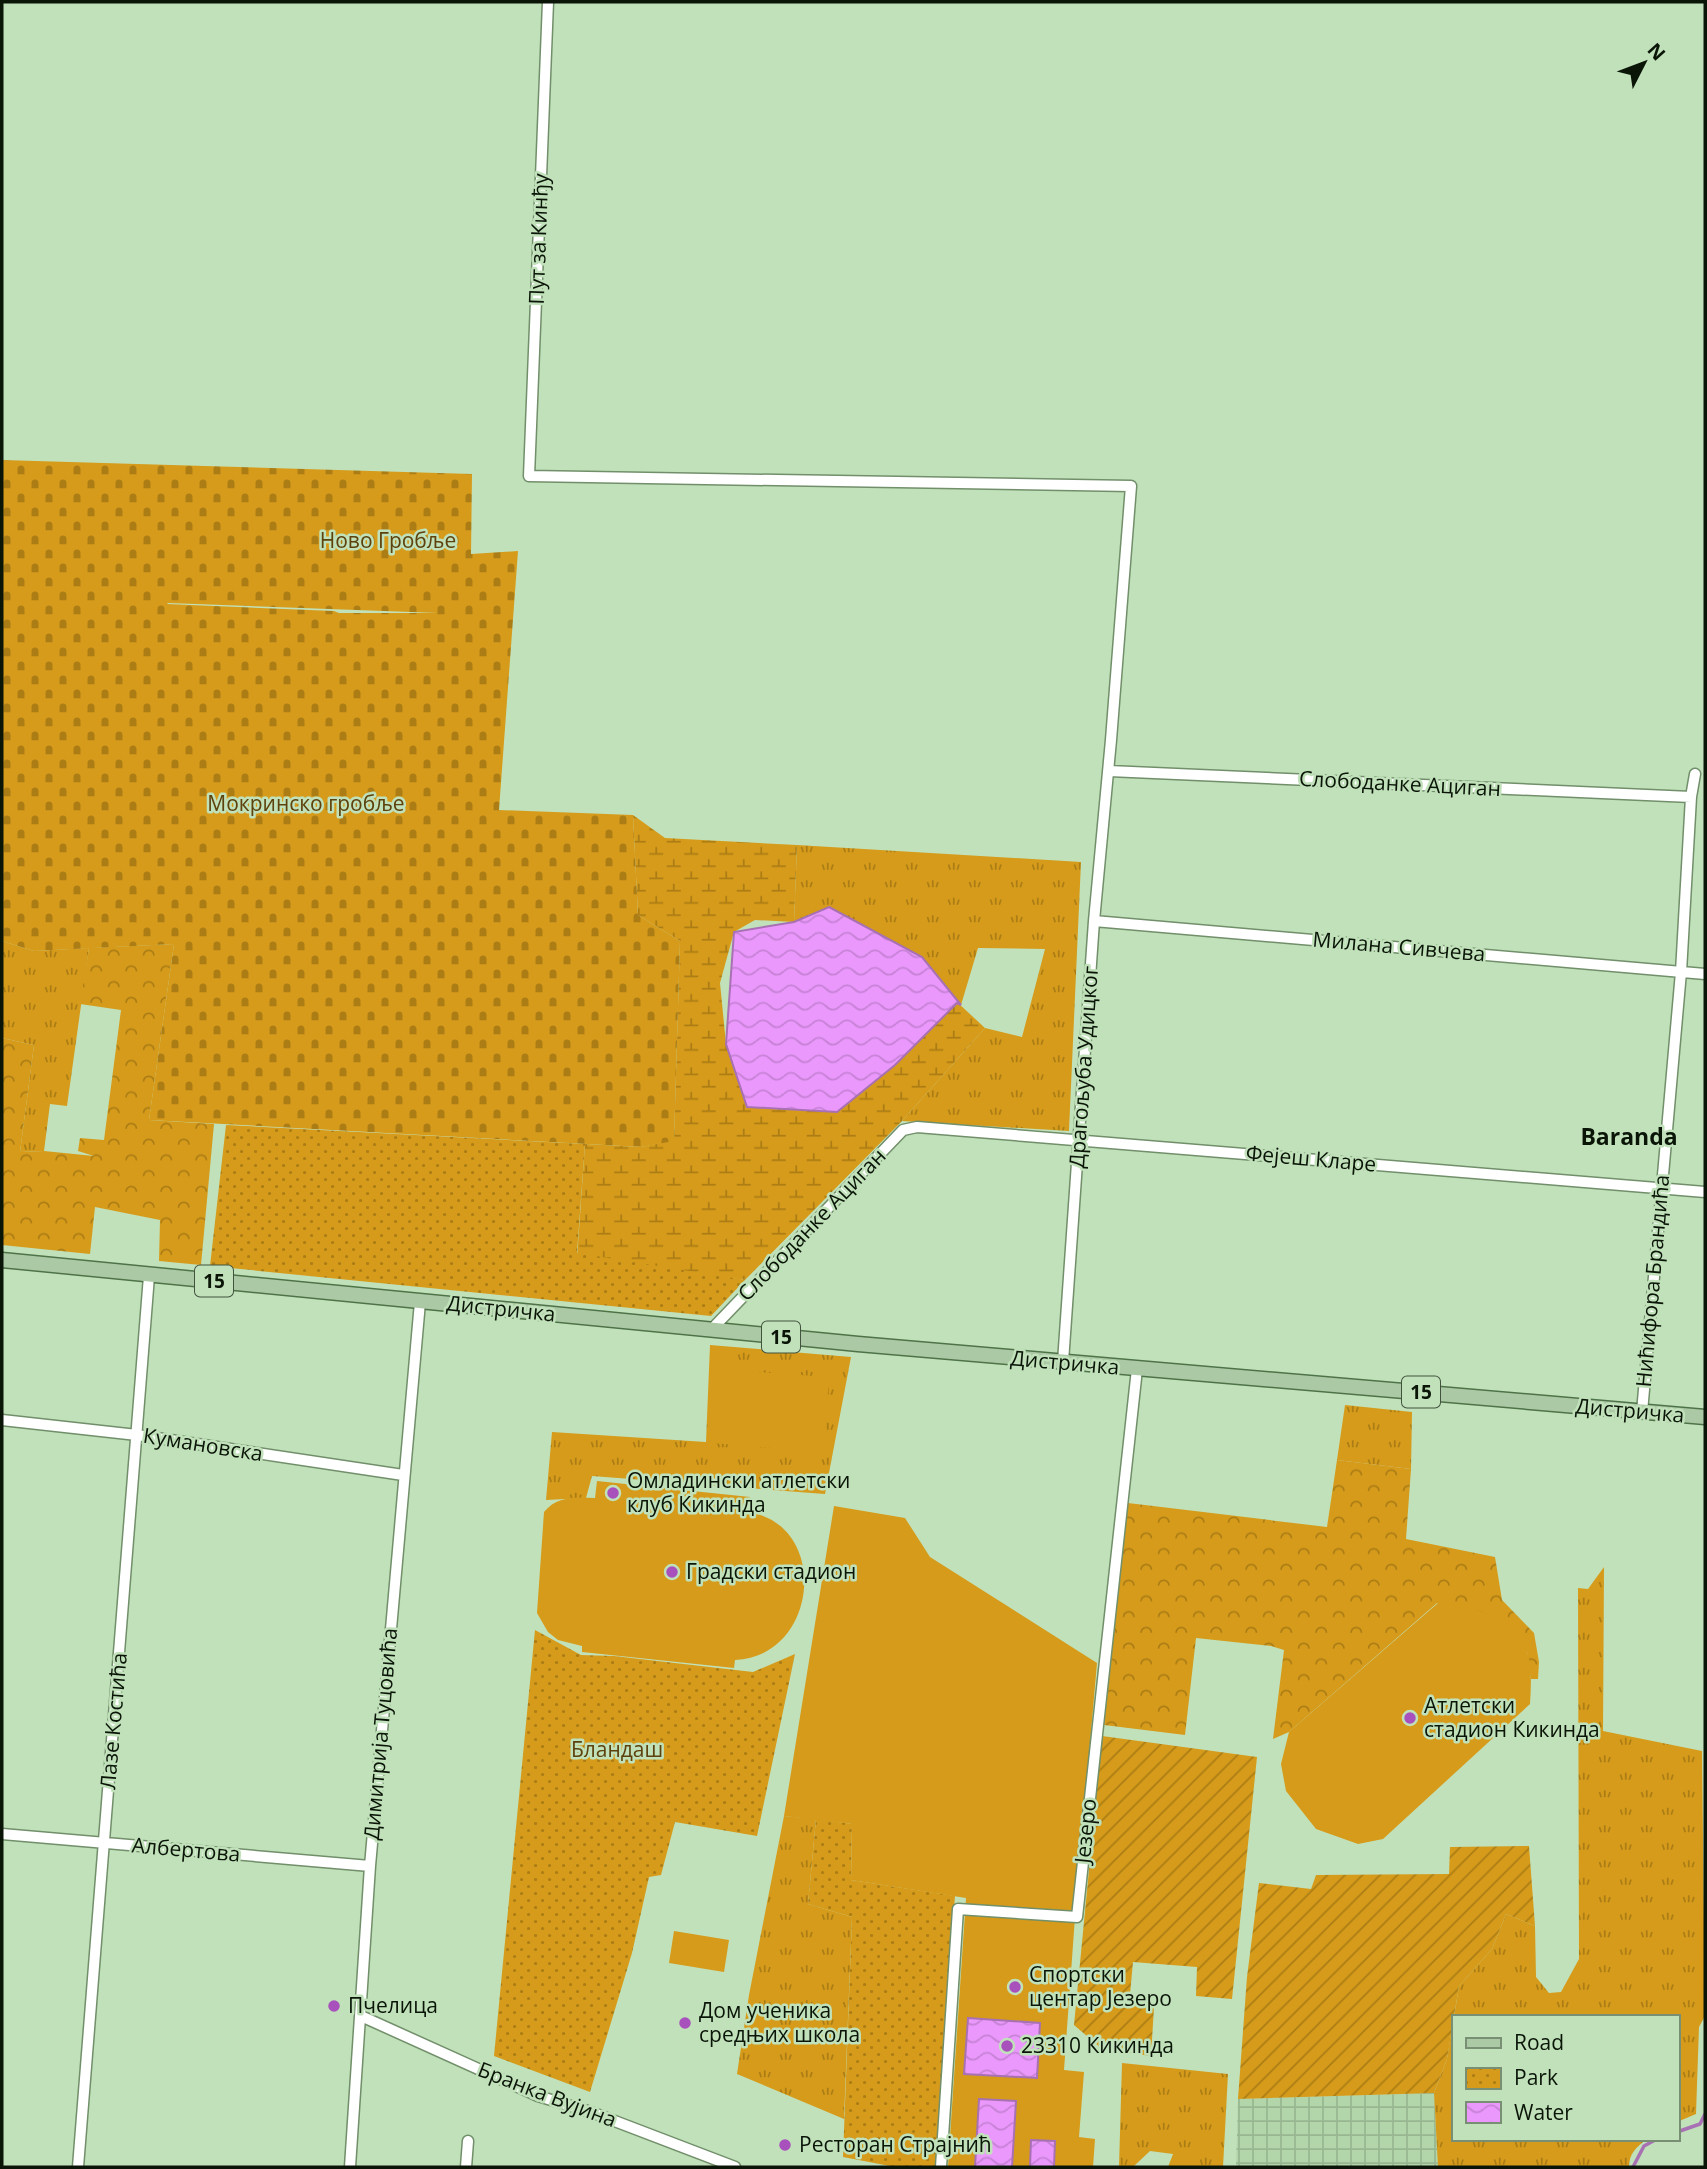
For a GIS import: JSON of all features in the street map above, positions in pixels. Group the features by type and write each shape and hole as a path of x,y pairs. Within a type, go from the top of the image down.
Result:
{"main road":[{"name":"15","path":"2,1260 423,1302"},
{"name":"Дистричка","path":"423,1302 1137,1369 1705,1417"}],"street":[{"name":"Пут за Кинђу","path":"529,476 548,2"},
{"name":"Драгољуба Удицког","path":"529,476 1131,486 1109,771 1094,921 1063,1362"},
{"name":"Слободанке Ациган","path":"1109,771 1692,797"},
{"name":"Нићифора Брандића","path":"1642,1412 1681,972 1695,774"},
{"name":"Милана Сивчева","path":"1094,921 1705,974"},
{"name":"Слободанке Ациган","path":"711,1330 903,1130 917,1127"},
{"name":"Фејеш Кларе","path":"917,1127 1705,1192"},
{"name":"Лазе Костића","path":"78,2167 149,1276"},
{"name":"Димитрија Туцовића","path":"350,2167 370,1866 403,1475 423,1302"},
{"name":"Језеро","path":"941,2167 958,1909 1077,1917 1137,1369"},
{"name":"Кумановска","path":"2,1420 137,1435 403,1475"},
{"name":"Албертова","path":"2,1834 370,1866"},
{"name":"Бранка Вујина","path":"361,2016 538,2096 591,2112 715,2164 735,2167"},
{"path":"466,2167 468,2141"}],"shaded area":[{"path":"1434,2093 1438,2167 1236,2167 1238,2099"}],"green space":[{"name":"Мокринско гробље","path":"2,460 472,474 471,554 518,551 499,810 633,815 638,915 680,941 674,1141 641,1147 149,1120 174,944 34,951 2,941","holes":["168,603 438,613 339,613"]},
{"path":"633,815 665,838 797,845 794,922 755,920 734,932 720,983 726,1044 895,1065 957,1002 985,1028 902,1121 745,1280 577,1258 585,1144 641,1147 674,1140 680,941 638,915"},
{"path":"797,845 1081,862 1069,1131 902,1121 985,1028 1022,1037 1045,949 978,948 961,1005 922,957 829,907 794,922"},
{"path":"2,941 34,951 89,948 67,1106 50,1104 44,1151 20,1152 34,1045 2,1038"},
{"path":"174,944 149,1120 214,1124 201,1265 159,1261 160,1220 95,1207 90,1254 2,1245 2,1038 34,1045 20,1152 44,1151 94,1156 78,1151 80,1138 104,1140 121,1010 80,1004 89,948"},
{"path":"226,1125 585,1144 577,1253 745,1280 711,1316 210,1266"},
{"path":"710,1345 851,1357 825,1494 592,1476 586,1498 546,1500 552,1432 706,1442"},
{"path":"716,1369 829,1377 824,1452 711,1443"},
{"path":"1345,1405 1412,1412 1411,1469 1337,1460"},
{"path":"1337,1460 1411,1469 1406,1539 1495,1557 1502,1600 1534,1633 1539,1662 1538,1679 1531,1679 1527,1652 1437,1603 1289,1732 1273,1739 1284,1650 1271,1646 1196,1638 1185,1735 1104,1725 1128,1503 1327,1527"},
{"name":"Градски стадион","path":"597,1481 750,1497 749,1512 775,1522 793,1541 802,1564 804,1590 798,1616 784,1638 763,1653 735,1660 734,1668 582,1652 582,1646 558,1640 548,1632 537,1613 544,1512 561,1500 595,1498"},
{"path":"834,1506 905,1518 930,1557 1097,1663 1064,2070 1084,2072 1079,2137 1095,2139 1093,2167 948,2167 966,1898 851,1880 852,1824 784,1816"},
{"path":"1604,1567 1603,1731 1702,1751 1705,2016 1699,2027 1696,2114 1679,2121 1679,2015 1454,2015 1459,1986 1492,1949 1506,1914 1535,1926 1536,1977 1549,1993 1561,1992 1579,1959 1578,1588 1588,1589"},
{"name":"Атлетски стадион Кикинда","path":"1438,1603 1465,1606 1483,1612 1511,1630 1528,1655 1530,1704 1383,1839 1358,1844 1316,1829 1286,1791 1281,1764 1289,1732"},
{"name":"Бландаш","path":"535,1630 581,1655 614,1656 753,1672 795,1654 757,1836 675,1822 661,1875 649,1877 632,1953 590,2092 494,2056"},
{"path":"1102,1736 1257,1757 1232,1999 1196,1996 1197,1967 1133,1962 1129,2005 1154,2007 1151,2056 1102,2049 1074,2025"},
{"path":"784,1816 816,1819 808,1904 852,1917 844,2119 737,2074 749,1995"},
{"path":"816,1819 852,1824 851,1880 955,1896 935,2167 895,2167 843,2157 852,1917 808,1904"},
{"path":"1529,1846 1535,1926 1506,1914 1492,1949 1459,1986 1454,2015 1452,2015 1447,2059 1434,2093 1238,2099 1247,1977 1259,1883 1311,1889 1316,1875 1449,1874 1450,1847"},
{"path":"674,1931 729,1940 724,1972 669,1963"},
{"path":"1452,2026 1452,2141 1645,2141 1634,2151 1629,2167 1438,2167 1434,2093 1447,2059"},
{"path":"1122,2063 1228,2074 1223,2167 1168,2167 1173,2154 1150,2151 1133,2167 1119,2167"}],"water":[{"path":"829,907 922,957 961,1005 957,1003 895,1065 837,1112 747,1107 726,1044 734,932 794,922"},
{"path":"968,2018 1040,2023 1037,2078 964,2074"},
{"path":"979,2099 1016,2101 1012,2167 975,2167"},
{"path":"1031,2140 1055,2141 1054,2167 1030,2167"}],"waterway":[{"path":"1679,2131 1700,2124 1705,2114"},
{"path":"1633,2167 1644,2146 1653,2141"}],"place":[{"name":"Омладински атлетски клуб Кикинда","path":"613,1493"},
{"name":"Градски стадион","path":"672,1572"},
{"name":"Атлетски стадион Кикинда","path":"1410,1718"},
{"name":"Спортски центар Језеро","path":"1015,1987"},
{"name":"Пчелица","path":"334,2006"},
{"name":"Дом ученика средњих школа","path":"685,2023"},
{"name":"23310 Кикинда","path":"1007,2046"},
{"name":"Ресторан Страјнић","path":"785,2145"}],"district":[{"name":"Baranda","path":"1629,1137"}],"park label":[{"name":"Ново Гробље","path":"388,541"}]}
